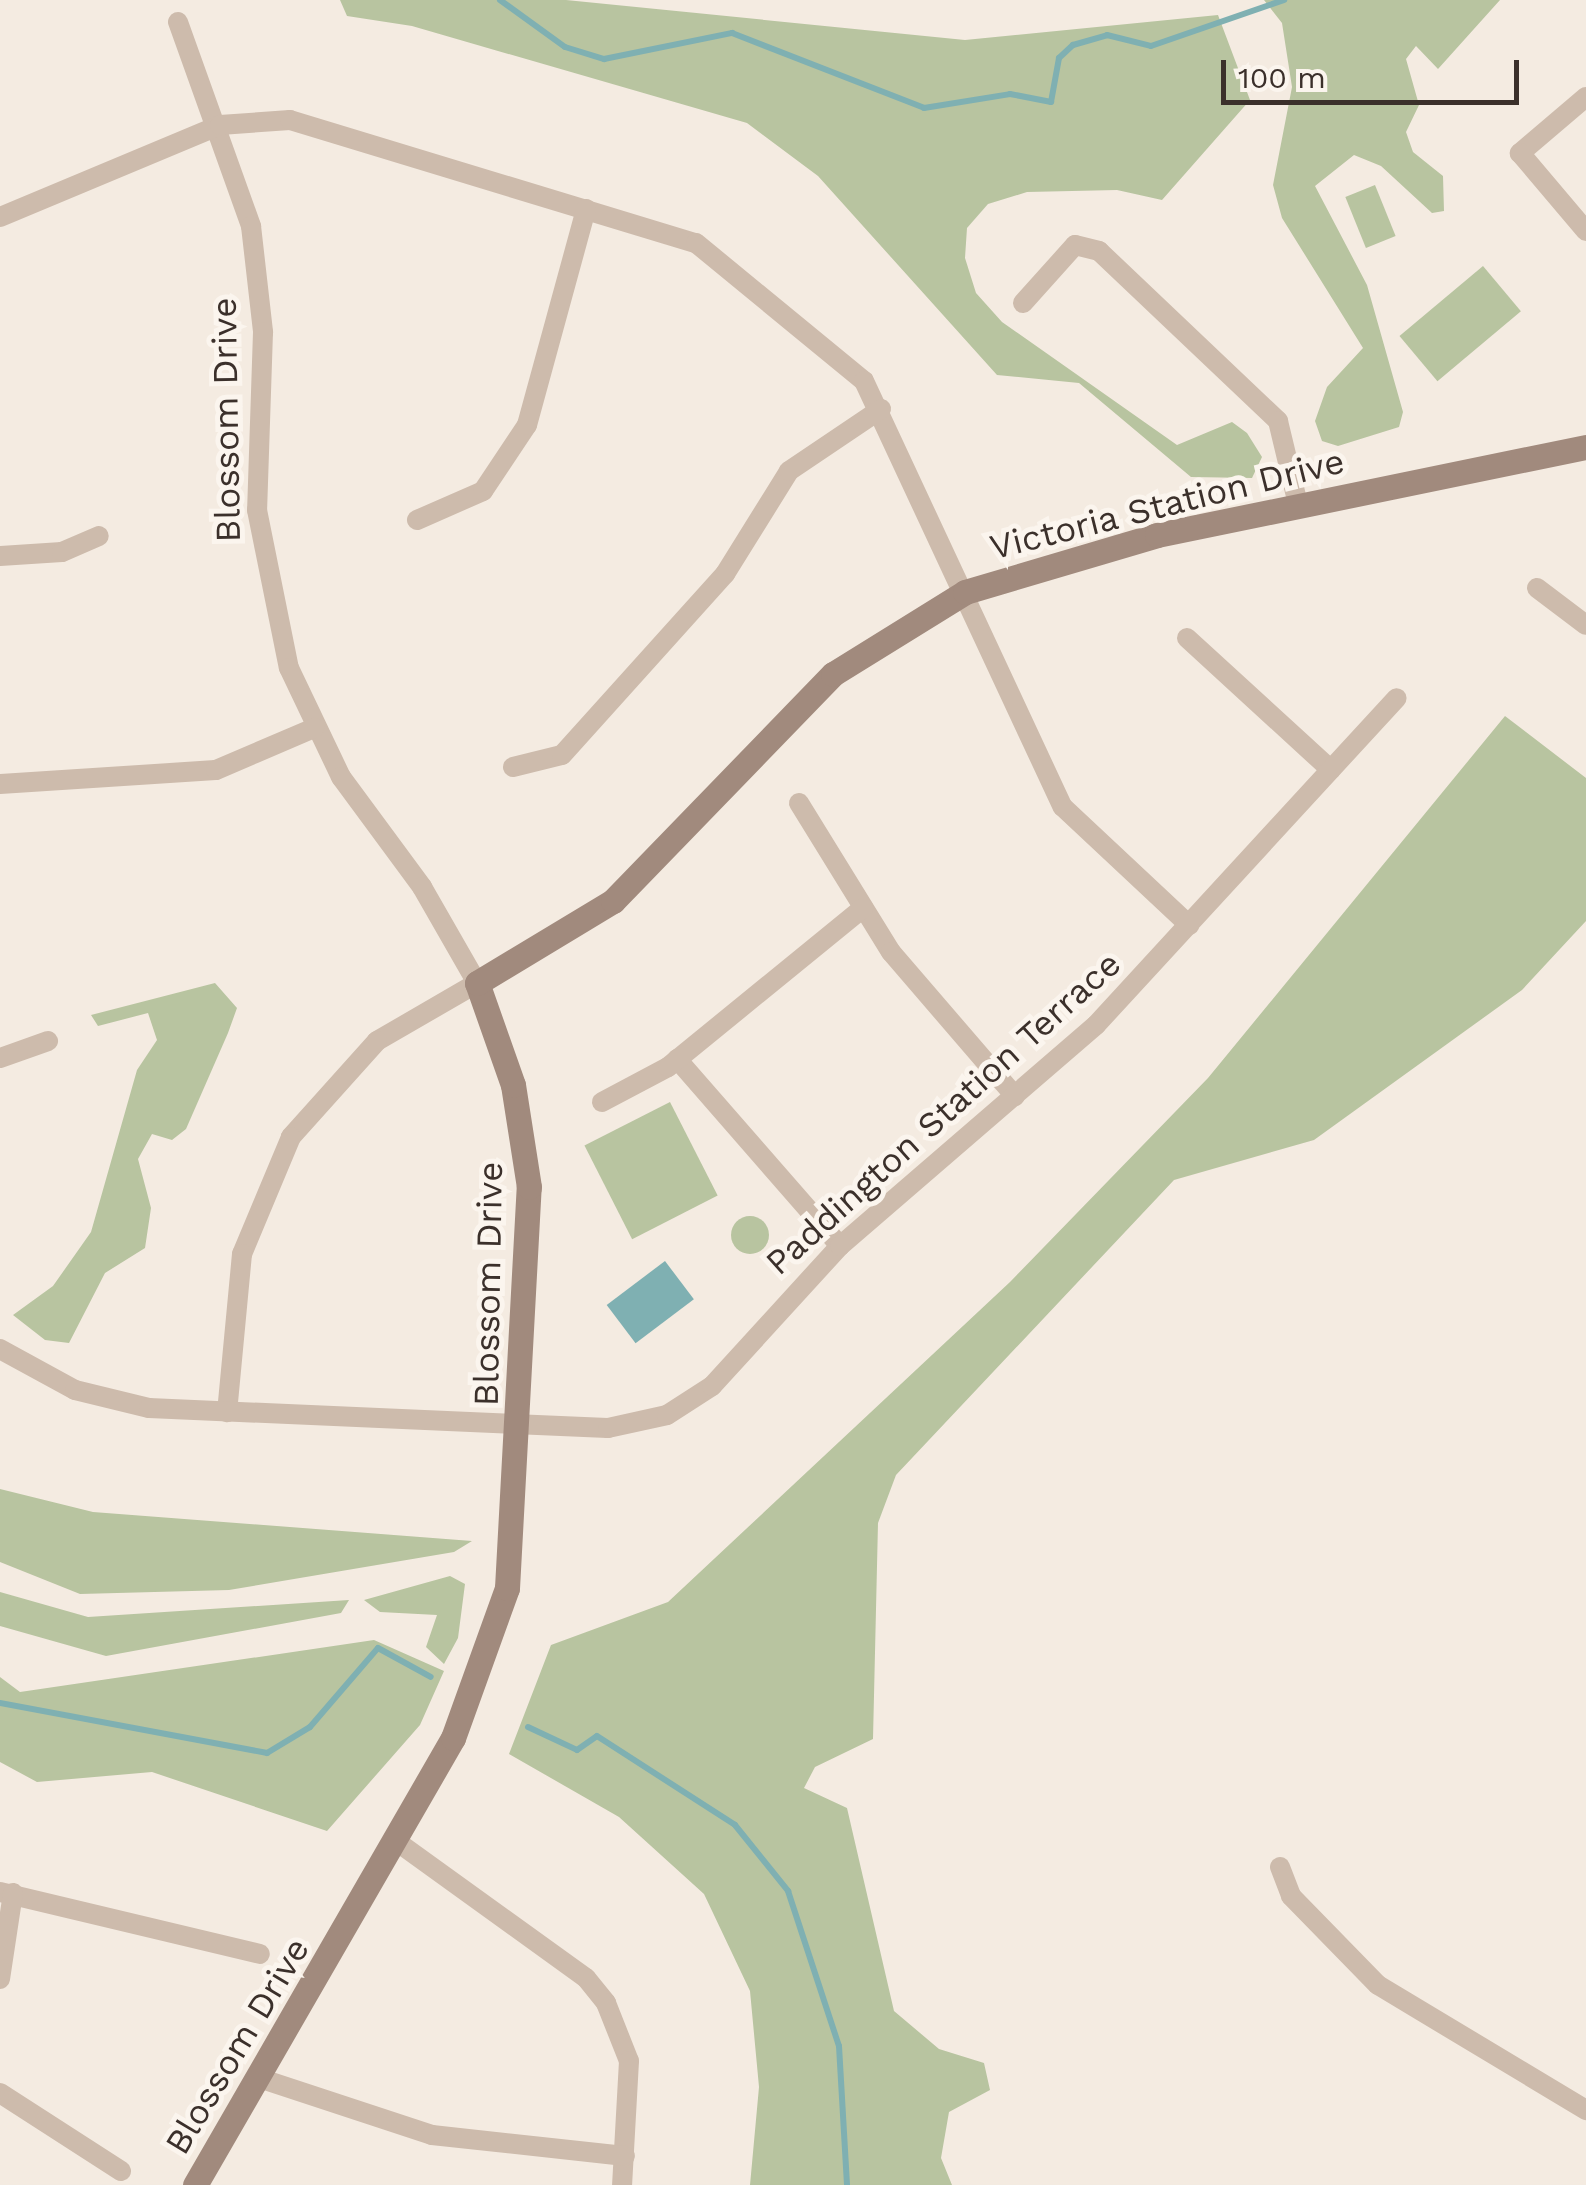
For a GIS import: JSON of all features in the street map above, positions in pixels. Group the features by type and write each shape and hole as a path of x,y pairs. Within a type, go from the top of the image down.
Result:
{"street":[{"name":"Blossom Drive","path":"178,22 220,125 259,278 262,561 314,728 478,983 513,1085 529,1187 515,1539 494,1640 396,1841 262,2079 196,2185"},
{"path":"1586,97 1520,153 1586,232"},
{"path":"0,217 220,125 318,125 471,181 660,228 726,261 843,358 881,409 1063,807 1189,925"},
{"path":"417,520 484,491 527,425 586,209"},
{"path":"1023,303 1075,246 1099,251 1278,422 1298,504"},
{"path":"513,768 562,755 725,574 790,471 881,409"},
{"name":"Victoria Station Drive","path":"228,1412 242,1254 291,1137 377,1041 613,901 834,674 964,592 1061,558 1298,504 1586,447"},
{"path":"0,556 62,552 99,536"},
{"path":"1537,588 1586,626"},
{"path":"1187,638 1331,770"},
{"name":"Paddington Station Terrace","path":"0,1349 112,1401 228,1412 522,1426 642,1424 679,1409 712,1386 840,1246 1015,1096 1189,925 1398,698"},
{"path":"0,784 216,770 314,728"},
{"path":"799,803 863,908 1015,1096"},
{"path":"602,1102 677,1059 863,908"},
{"path":"0,1058 48,1041"},
{"path":"677,1059 840,1246"},
{"path":"396,1841 586,1978 606,2004 629,2062 622,2185"},
{"path":"1280,1867 1291,1896 1378,1985 1586,2110"},
{"path":"0,1978 6,1893 260,1954"},
{"path":"262,2079 400,2129 625,2156"},
{"path":"0,2092 121,2170"}],"green space":[{"path":"340,0 566,0 965,40 1218,15 1250,100 1162,200 1117,190 1027,192 988,204 967,228 965,258 976,293 1002,322 1177,445 1232,422 1247,433 1262,457 1252,478 1191,477 1079,383 997,375 818,176 747,123 412,26 347,16"},
{"path":"1264,0 1500,0 1438,69 1416,46 1406,59 1419,105 1406,132 1413,152 1443,176 1444,211 1432,213 1381,166 1354,155 1315,186 1367,285 1403,412 1399,427 1338,446 1322,441 1315,421 1327,387 1363,348 1282,218 1273,185 1292,87 1282,23"},
{"path":"1375,185 1396,236 1366,248 1345,197"},
{"path":"1483,266 1521,311 1437,381 1400,336"},
{"path":"1505,716 1586,778 1586,921 1522,990 1314,1140 1174,1180 896,1475 878,1523 873,1739 815,1767 804,1788 847,1808 894,2011 939,2049 984,2063 990,2090 949,2112 941,2158 952,2185 750,2185 759,2087 750,1991 704,1894 619,1817 509,1754 551,1645 668,1602 1010,1282 1208,1078"},
{"path":"215,983 237,1008 186,1129 172,1140 152,1134 138,1159 151,1208 145,1248 105,1273 69,1343 45,1340 13,1315 53,1286 91,1232 137,1070 157,1040 148,1013 98,1026 91,1015"},
{"path":"670,1102 718,1196 632,1239 584,1146"},
{"path":"750,1216 764,1221 769,1235 764,1249 750,1254 736,1249 731,1235 736,1221"},
{"path":"0,1489 93,1512 472,1541 454,1552 229,1590 80,1594 0,1562"},
{"path":"450,1576 465,1584 458,1638 444,1664 426,1647 437,1615 380,1612 364,1600"},
{"path":"0,1592 88,1617 349,1600 341,1613 106,1656 0,1626"},
{"path":"374,1640 444,1671 420,1725 327,1831 152,1772 37,1782 0,1762 0,1677 20,1692"}],"water":[{"path":"665,1261 694,1299 636,1343 607,1305"}],"waterway":[{"path":"500,0 565,47 604,59 732,33 924,108 1010,94 1051,102 1059,58 1073,45 1107,35 1151,46 1284,0"},
{"path":"0,1703 267,1753 310,1727 378,1648 431,1677"},
{"path":"528,1727 577,1750 597,1736 735,1825 788,1891 839,2046 847,2185"}]}
